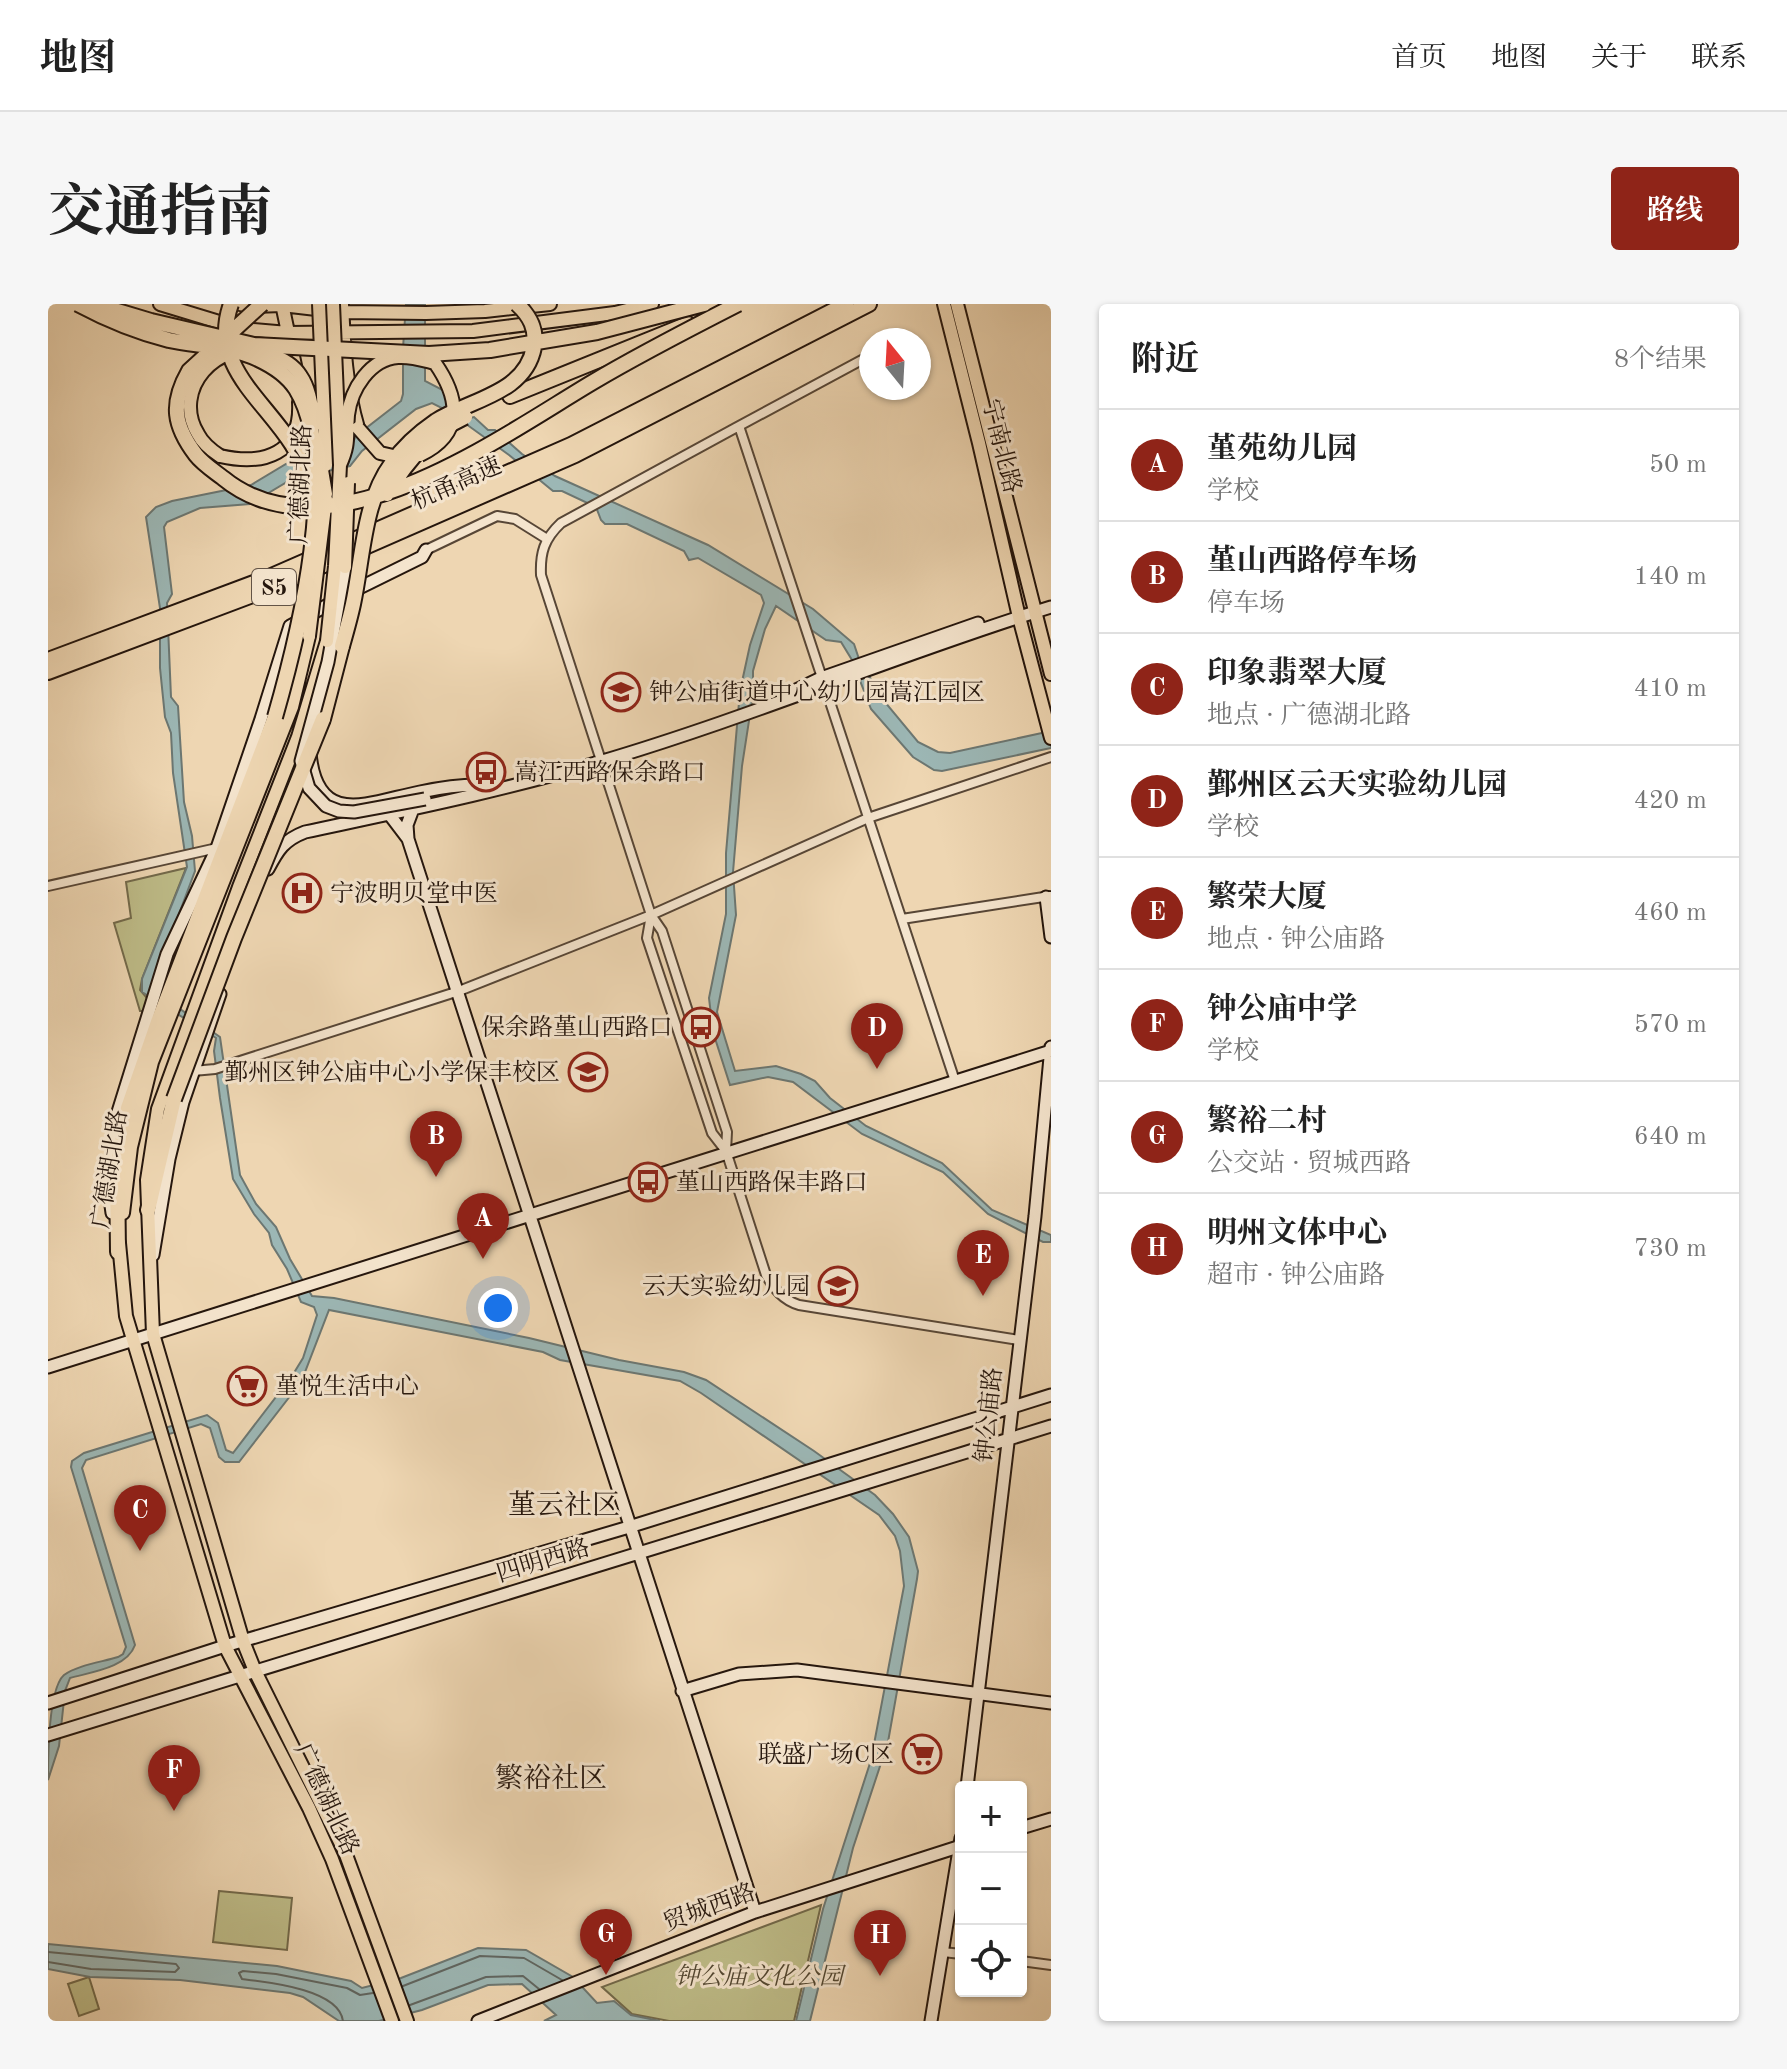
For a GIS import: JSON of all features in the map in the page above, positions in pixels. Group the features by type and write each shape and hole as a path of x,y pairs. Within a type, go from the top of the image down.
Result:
{"highway":[{"path":"78,304 98,315 166,339 254,357 282,373 294,386 309,418 315,456 314,516 303,606 275,717 128,1108 117,1170 118,1252"},
{"path":"94,304 254,345 429,354 490,350 597,332 704,304"},
{"path":"231,304 225,328 230,359 240,378 279,423 300,456 307,472 314,516"},
{"path":"262,304 189,371 179,394 177,418 181,433 199,459 236,489 275,505 303,508 352,503 409,483 479,451 639,355 738,304"},
{"path":"148,1210 174,1099 234,938 323,719 353,605 352,568 374,500 390,465 435,422 520,378 527,368 535,336 527,313 517,304"},
{"path":"352,568 382,501 400,472 439,432 459,419 510,396 738,304"},
{"name":"杭甬高速","path":"573,450 846,304"},
{"name":"杭甬高速","path":"48,672 271,588 573,450 869,304"},
{"name":"杭甬高速","path":"48,660 267,578 492,486"}],"main road":[{"path":"160,304 242,329 288,333 473,331 615,313 652,304"},
{"path":"240,304 407,313 485,311 550,304"},
{"name":"广德湖北路","path":"319,304 326,494 309,636 292,707 152,1062 131,1147 118,1252 126,1316 225,1646 326,1844 391,2017"},
{"name":"宁南北路","path":"944,304 963,351 1051,674"},
{"name":"宁南北路","path":"957,304 963,351 1018,613 1049,731"},
{"path":"282,305 288,333 298,380 300,416 295,436 279,450 252,461 220,456 207,446 192,420 191,402 196,383 209,365 237,349 271,354 288,362 302,377 308,390 326,494"},
{"path":"339,307 342,332 352,408 358,428 373,446 389,457 404,458 422,454 441,442 453,418 453,395 435,363 414,357 396,357 377,363 355,391 348,413 348,448 340,465 348,483 352,568"},
{"name":"广德湖北路","path":"339,307 340,465 335,566 322,663 298,737 158,1109 147,1180 148,1210 153,1334 243,1641 345,1852 407,2021"}],"street":[{"path":"726,1151 727,1132 662,931 651,915 600,759 541,575 540,556 547,539 561,523 859,361"},
{"path":"739,426 955,1081"},
{"path":"118,1252 108,1184 118,1112 167,954 217,848 290,626 422,557 426,550 497,516 515,519 547,539"},
{"path":"352,568 301,761 309,788 326,806 354,812 600,759 823,683 1034,608 1051,599"},
{"path":"349,593 310,753 315,782 334,803 348,807 422,791 477,785"},
{"path":"1034,608 1051,607"},
{"path":"151,1268 169,1159 183,1102 252,902 280,846 305,832 413,809 724,722 823,683 878,668 1018,613"},
{"path":"193,1071 215,1069 459,991 651,915 868,818 1051,757"},
{"path":"413,809 407,825 408,839 755,1912"},
{"path":"389,814 408,839"},
{"path":"48,886 217,848"},
{"path":"902,919 1048,897 1051,937"},
{"path":"651,915 647,938 712,1133 726,1151 766,1275 773,1288 788,1301 1019,1340"},
{"path":"48,1367 1051,1049"},
{"name":"钟公庙路","path":"968,1781 1035,1216 1051,1049"},
{"name":"四明西路","path":"49,1703 225,1646 629,1527 1051,1395"},
{"name":"四明西路","path":"48,1735 1051,1426"},
{"path":"682,1691 739,1674 797,1670 1051,1703"},
{"path":"1027,1826 1051,1819"},
{"name":"贸城西路","path":"478,2021 755,1912 955,1848"},
{"path":"931,2021 959,1853"},
{"path":"943,1952 955,1953"},
{"path":"1027,1962 1051,1965"}],"green space":[{"path":"186,868 142,979 140,990 147,998 144,1011 140,1011 114,923 131,918 126,882"},
{"path":"219,1891 292,1898 287,1950 213,1942"},
{"name":"钟公庙文化公园","path":"821,1905 794,2021 669,2021 632,2014 602,1987"},
{"path":"89,1977 99,2009 79,2016 68,1984"}],"water":[{"path":"406,304 425,304 425,381 458,398 470,418 474,417 488,430 495,430 522,454 555,476 708,545 813,609 854,644 859,659 884,701 918,742 938,752 950,753 1051,731 1051,748 942,771 934,770 913,757 871,709 852,660 841,642 826,640 776,606 765,629 753,671 733,872 736,915 717,1012 735,1071 776,1066 815,1081 830,1098 866,1126 942,1163 992,1210 1051,1235 1051,1242 1043,1242 988,1214 943,1172 862,1134 793,1082 768,1077 730,1085 713,1032 709,998 726,914 726,853 740,691 750,645 764,603 761,595 698,558 689,560 684,551 627,524 605,524 596,507 562,491 553,491 509,455 432,403 416,409 362,451 350,466 292,479 250,504 200,508 167,522 164,527 172,594 167,603 171,697 178,706 184,802 192,836 195,871 152,986 153,990 220,1037 240,1175 256,1204 276,1227 312,1296 529,1338 684,1372 706,1380 875,1495 909,1537 918,1571 888,1742 853,1848 810,2021 796,2021 823,1909 871,1760 904,1586 900,1551 895,1536 879,1515 680,1381 560,1360 543,1352 329,1310 305,1372 294,1391 239,1462 225,1462 219,1457 210,1428 201,1424 86,1460 82,1468 135,1645 131,1653 116,1664 70,1678 65,1691 59,1746 48,1780 50,1724 59,1683 64,1675 76,1669 118,1657 126,1647 71,1467 72,1461 84,1453 207,1415 218,1423 226,1450 233,1453 303,1358 317,1315 314,1307 301,1302 269,1233 233,1179 214,1051 216,1038 142,992 142,979 187,867 173,773 171,733 165,717 160,668 160,608 146,517 156,507 172,501 251,485 286,464 349,450 356,436 401,401"},
{"path":"48,1944 277,1966 351,1981 362,1988 401,1978 478,1948 526,1950 573,1977 597,2003 614,2001 631,2015 660,2021 544,2021 556,2015 522,1984 488,1985 422,2010 379,2021 339,2021 303,1997 290,1993 180,1980 90,1977 48,1969"}],"place":[{"name":"钟公庙街道中心幼儿园嵩江园区","path":"621,692"},
{"name":"嵩江西路保余路口","path":"486,772"},
{"name":"宁波明贝堂中医","path":"302,893"},
{"name":"保余路堇山西路口","path":"701,1027"},
{"name":"鄞州区云天实验幼儿园","path":"877,1069"},
{"name":"鄞州区钟公庙中心小学保丰校区","path":"588,1072"},
{"name":"堇山西路停车场","path":"436,1177"},
{"name":"堇山西路保丰路口","path":"648,1182"},
{"name":"堇苑幼儿园","path":"483,1259"},
{"name":"云天实验幼儿园","path":"838,1286"},
{"name":"繁荣大厦","path":"983,1296"},
{"name":"堇悦生活中心","path":"247,1386"},
{"name":"印象翡翠大厦","path":"140,1551"},
{"name":"联盛广场C区","path":"922,1754"},
{"name":"钟公庙中学","path":"174,1811"},
{"name":"繁裕二村","path":"606,1975"},
{"name":"明州文体中心","path":"880,1976"}],"district":[{"name":"堇云社区","path":"564,1504"},
{"name":"繁裕社区","path":"551,1777"}]}
